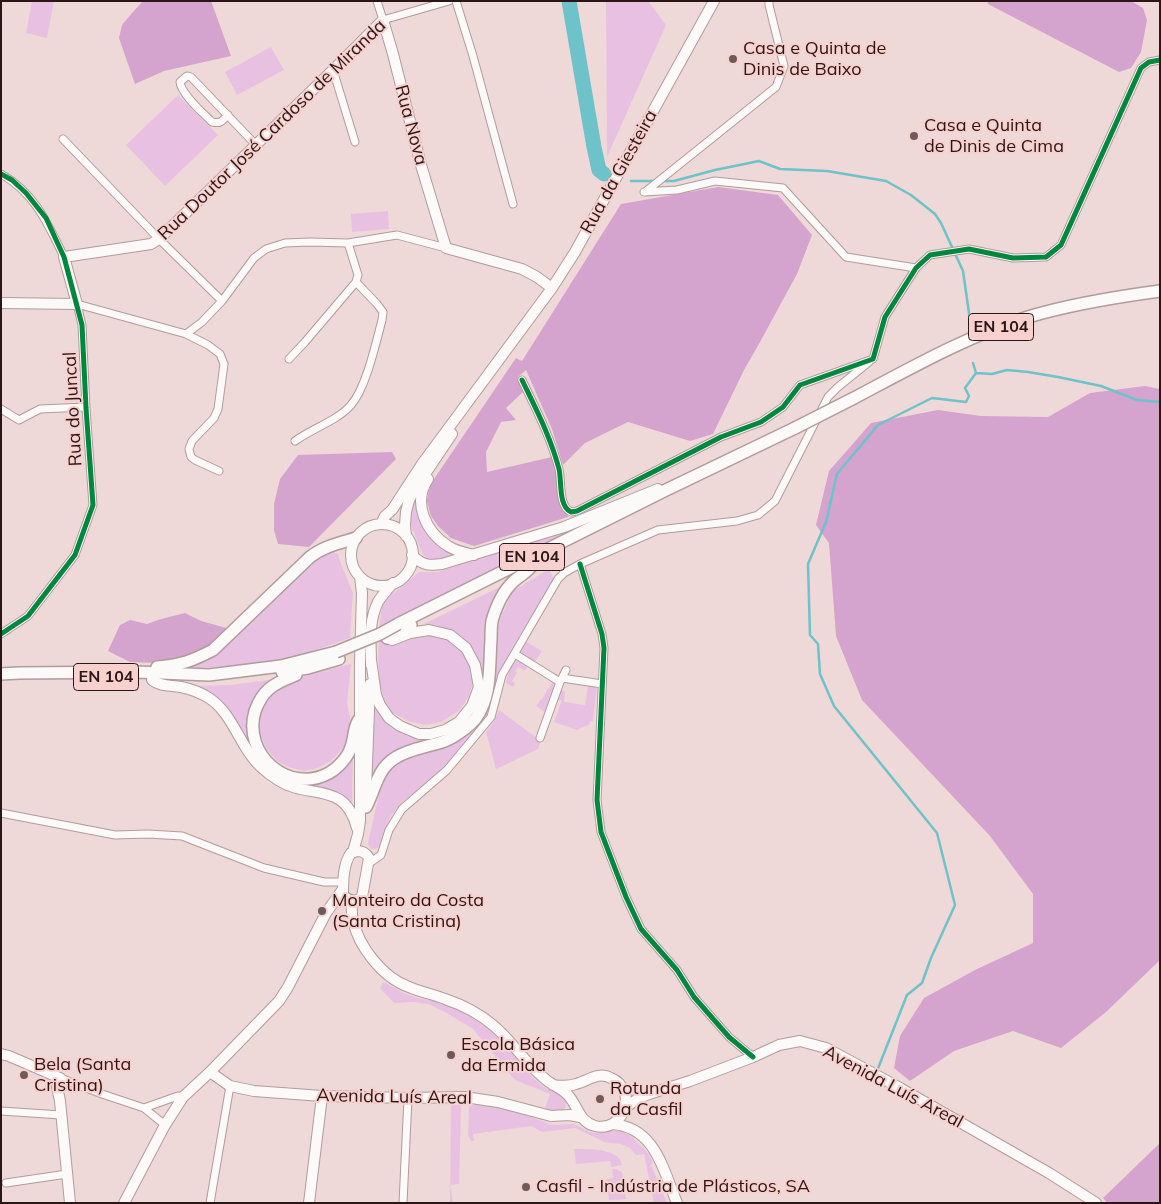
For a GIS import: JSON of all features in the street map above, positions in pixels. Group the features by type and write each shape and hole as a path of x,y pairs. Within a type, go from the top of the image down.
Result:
{"main road":[{"name":"Rua da Giesteira","path":"516,337 552,288 575,252 714,1"},
{"name":"Rua Doutor José Cardoso de Miranda","path":"64,257 151,244 159,240 382,20"},
{"name":"Rua Nova","path":"382,20 421,165 446,248"},
{"path":"446,248 522,269 538,277 552,288"},
{"name":"Rua do Juncal","path":"64,257 77,304"},
{"name":"EN 104","path":"61,673 152,680 210,681 308,668 387,638 665,497 938,354 1028,317 1073,305 1160,291"},
{"path":"1,304 77,304"},
{"path":"406,536 405,518 409,500 415,489 516,337"},
{"path":"381,524 422,464 516,337"},
{"path":"459,423 455,437 422,487 420,503 431,531 449,547 474,555"},
{"name":"EN 104","path":"1,674 137,672 209,675 281,666 338,656 666,490 744,454"},
{"path":"412,555 430,566 442,564 564,527 661,488 666,490"},
{"path":"381,524 390,525 406,536 412,548 411,564 401,578 393,583 376,585 360,577 355,570 351,554 352,545 363,530 381,524"},
{"path":"137,672 142,668 176,666 197,659 213,650 318,550 356,538"},
{"path":"366,806 382,770 394,758 444,742 466,728 476,718 488,688 492,622 502,595 514,581 529,571 534,563"},
{"path":"357,851 360,820 362,593 360,577"},
{"path":"357,851 366,806 371,660 370,629 379,601 393,583"},
{"path":"371,660 376,695 389,718 400,726 419,734 432,734 445,730 459,722 472,706 479,686 476,666 466,648 450,635 429,630 410,633 392,640 387,638"},
{"path":"308,668 280,681 268,690 258,702 252,721 254,736 258,751 270,765 285,775 297,778 313,778 330,773 344,760 351,748 356,722 360,718"},
{"path":"152,680 157,684 196,691 210,699 228,718 250,755 264,771 280,782 295,788 329,794 340,800 349,809 355,820 358,834"},
{"path":"346,893 358,900 362,896 369,858 366,853 357,851 351,853 347,858 346,893 355,928 362,943 381,969 407,987 464,1006 485,1018 506,1036 544,1078 568,1095 576,1106"},
{"path":"124,1203 165,1126 183,1097 279,1001 329,908 346,893"},
{"name":"Avenida Luís Areal","path":"625,1108 639,1098 753,1057 779,1044 800,1041 826,1048 868,1070 1049,1173 1096,1203"},
{"path":"1,1054 60,1078 57,1087 62,1115 70,1203"},
{"name":"Avenida Luís Areal","path":"210,1072 230,1086 254,1091 322,1096 465,1098 498,1102 551,1116 570,1115 580,1117"},
{"path":"553,1085 572,1086 596,1076 604,1075 638,1093 650,1094"},
{"path":"588,1079 582,1084 575,1098 580,1117 595,1126 612,1124 626,1126 650,1143 654,1148 677,1203"},
{"path":"612,1124 622,1116 625,1108 626,1094 619,1083"},
{"path":"309,1203 322,1096"},
{"path":"625,1108 638,1133"}],"street":[{"name":"Rua Nova","path":"377,1 382,20"},
{"name":"Rua Doutor José Cardoso de Miranda","path":"382,20 449,1"},
{"path":"456,1 513,204"},
{"path":"769,1 784,66 776,87 644,192 677,190 715,181 783,188 846,257 916,268"},
{"path":"368,864 381,855 389,830 402,809 447,770 491,717 502,675 558,579 564,573 580,564 658,530 737,521 758,515 775,501 828,396 873,359 885,317 916,268 930,255 970,249 1014,258 1046,258 1060,245 1141,68 1149,62 1160,60"},
{"path":"333,70 355,142"},
{"path":"228,115 218,123 212,122 180,88 180,82 187,76 191,77 228,115 256,145"},
{"path":"62,139 159,240 222,301"},
{"name":"Rua do Juncal","path":"1,174 12,180 26,193 46,218 64,257"},
{"path":"186,334 202,322 222,301 254,258 266,248 284,243 348,243 397,235 446,248"},
{"path":"290,359 356,282 358,275 348,243"},
{"path":"295,441 337,416 352,404 364,383 382,320 382,312 356,282"},
{"path":"77,304 186,334 208,345 220,354 224,364 218,409 214,418 192,441 189,449 194,460 219,471"},
{"name":"Rua do Juncal","path":"1,634 28,616 75,555 93,505 82,325 77,304"},
{"path":"522,380 544,423 560,470 563,502 565,508 571,512 577,511 720,437 761,422 783,407 800,385 873,359"},
{"path":"1,409 19,420 40,409 86,407"},
{"path":"580,564 602,634 604,648 597,800 601,832 626,897 641,929 677,970 694,998 730,1037 753,1057"},
{"path":"515,654 561,680 602,684"},
{"path":"540,738 566,670"},
{"path":"1,813 115,835 182,836 264,868 324,882 346,893"},
{"path":"60,1078 144,1108 165,1126"},
{"path":"210,1203 230,1086"},
{"path":"144,1108 178,1096 183,1097"},
{"path":"403,1203 408,1098"},
{"path":"1,1111 62,1115"},
{"path":"6,1183 67,1174"}],"shaded area":[{"path":"32,1 54,1 47,38 26,33"},
{"path":"143,1 211,1 231,56 164,71 135,84 119,38 122,25"},
{"path":"606,1 648,1 666,25 607,157"},
{"path":"987,1 1131,1 1143,8 1147,20 1141,52 1131,68 1119,72 988,4"},
{"path":"271,47 284,70 237,95 225,72"},
{"path":"178,95 218,135 165,186 126,145"},
{"path":"718,187 778,195 812,235 797,274 744,370 713,434 690,441 628,422 585,443 563,465 552,429 526,370 518,377 524,391 506,408 516,420 501,422 486,452 487,472 552,457 568,517 474,546 451,538 438,526 431,516 427,501 430,485 516,358 522,361 621,204"},
{"path":"388,211 389,229 352,232 351,214"},
{"path":"1145,386 1160,389 1160,960 1106,1012 1061,1048 1013,1031 954,1051 910,1081 894,1068 900,1036 924,998 975,970 1033,943 1033,894 990,836 862,700 836,636 829,543 816,525 829,471 871,423 938,410 981,416 1048,417 1090,393"},
{"path":"392,452 396,459 309,547 278,544 274,530 274,504 280,479 298,455"},
{"path":"415,499 419,518 428,536 432,541 454,555 431,560 422,553 410,522 410,512"},
{"path":"600,517 403,616 414,636 432,635 451,641 462,651 474,680 469,696 459,711 441,722 425,725 408,721 393,713 384,699 378,678 379,627 382,608 389,596 419,572 438,572"},
{"path":"331,551 338,554 353,593 350,638 293,658 236,666 179,669 311,560"},
{"path":"549,569 554,579 512,648 496,681 488,714 440,771 400,804 390,817 379,847 372,849 368,843 384,780 390,771 400,763 461,739 476,726 485,714 491,696 495,673 498,628 513,591"},
{"path":"502,586 491,613 482,690 480,663 468,642 451,630 424,624"},
{"path":"185,613 201,621 230,629 205,649 185,658 157,663 130,662 108,651 120,625 130,620 147,624"},
{"path":"525,641 542,651 534,663 518,652"},
{"path":"517,659 528,666 525,671 518,667 515,671 517,673 512,681 515,683 513,687 506,683 512,661"},
{"path":"351,664 347,703 351,722 345,746 331,761 318,768 304,771 288,767 277,761 267,750 257,722 261,706 271,691 286,681"},
{"path":"275,679 254,703 249,715 249,729 254,752 230,715 195,686 231,685"},
{"path":"553,681 555,687 546,713 536,706"},
{"path":"588,686 597,687 593,721 589,722 590,724 577,730 554,722 562,700 557,700 560,690 565,691 564,702 585,705"},
{"path":"375,709 396,729 411,736 441,736 391,756 371,780"},
{"path":"499,710 541,741 538,749 496,769 486,732"},
{"path":"353,751 352,807 299,783 310,783"},
{"path":"384,982 409,995 420,999 432,1000 450,1007 480,1023 506,1046 539,1083 565,1096 566,1106 564,1109 544,1111 550,1094 515,1080 473,1029 431,1005 415,1002 394,1003 380,988"},
{"path":"451,1105 461,1105 459,1184 450,1185"},
{"path":"471,1105 499,1105 552,1125 573,1124 593,1133 620,1130 632,1137 650,1156 653,1163 651,1165 667,1203 654,1203 644,1154 636,1155 630,1148 621,1144 604,1142 575,1128 542,1132 531,1126 473,1134 474,1141 471,1141 468,1135 469,1107"},
{"path":"1160,1143 1160,1203 1107,1203 1103,1198"},
{"path":"574,1149 610,1152 620,1159 622,1165 611,1167 610,1161 576,1164"},
{"path":"612,1169 622,1172 626,1199 609,1200 606,1179 613,1178"},
{"path":"450,1187 451,1189 453,1203 450,1203"}],"waterway":[{"path":"569,1 594,147 599,170 604,174"},
{"path":"662,181 674,181 759,161 780,169 827,171 886,181 911,195 935,214 941,223 963,271 970,320"},
{"path":"631,181 654,181"},
{"path":"973,363 976,373 992,374 1007,370 1028,372 1101,386 1137,400 1160,402"},
{"path":"877,1071 907,995 922,983 955,905 937,833 834,706 820,674 818,644 810,635 808,564 826,522 837,474 878,425 932,398 966,402 969,396 965,388 976,373"}],"cycle path":[{"path":"522,380 552,446 559,469 562,499 567,509 571,512 577,511 721,437 761,422 783,407 800,385 873,359 885,317 916,268 930,255 969,249 1013,258 1046,257 1061,245 1141,68 1149,62 1160,60"},
{"path":"1,174 12,180 26,193 46,218 64,257 82,325 93,505 75,555 28,616 1,634"},
{"path":"580,564 602,634 604,648 597,800 601,832 626,897 641,929 677,970 694,997 729,1037 753,1057"}],"place":[{"name":"Casa e Quinta de Dinis de Baixo","path":"733,59"},
{"name":"Casa e Quinta de Dinis de Cima","path":"914,136"},
{"name":"Monteiro da Costa (Santa Cristina)","path":"322,911"},
{"name":"Escola Básica da Ermida","path":"451,1055"},
{"name":"Bela (Santa Cristina)","path":"24,1075"},
{"name":"Rotunda da Casfil","path":"600,1099"},
{"name":"Casfil - Indústria de Plásticos, SA","path":"526,1187"}]}
